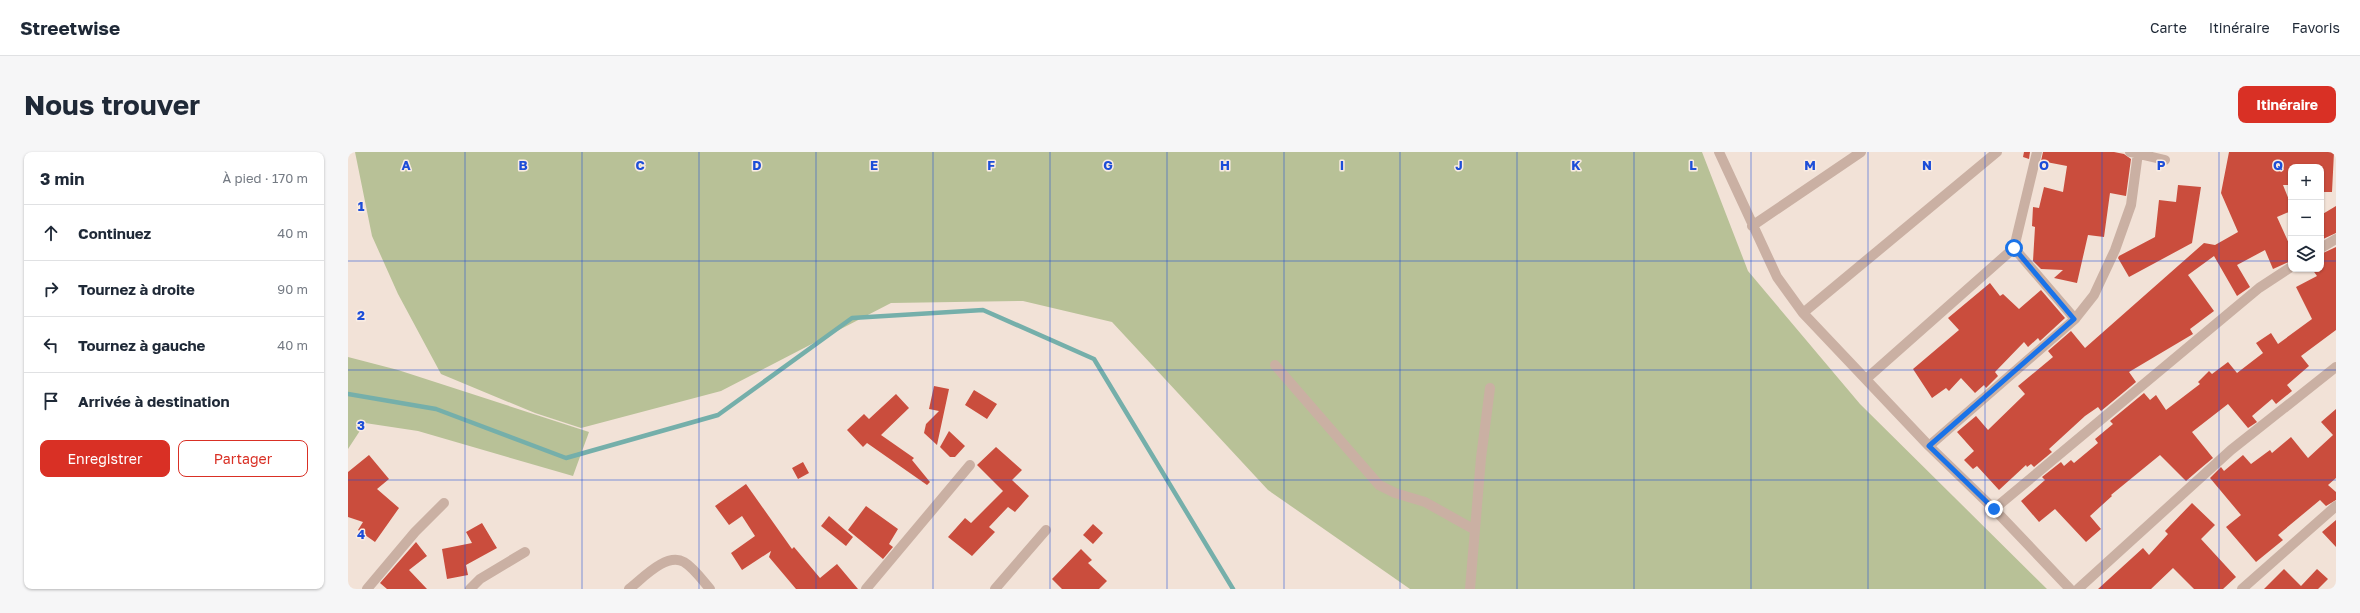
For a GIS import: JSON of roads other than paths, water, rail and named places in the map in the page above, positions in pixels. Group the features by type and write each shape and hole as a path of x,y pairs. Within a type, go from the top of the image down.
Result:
{"street":[{"path":"1719,152 1752,226 1777,277 1803,313 1929,446 1994,509 2070,589"},
{"path":"1752,226 1861,152"},
{"path":"1803,313 1997,152"},
{"path":"1866,379 2014,248 2037,152"},
{"path":"1929,446 2074,319 2094,295 2115,250 2131,204 2134,153 2165,160"},
{"path":"2324,246 2336,239"},
{"path":"2014,248 2074,319"},
{"path":"1994,509 2259,288 2288,269"},
{"path":"1275,365 1379,485 1395,493 1425,502 1475,530"},
{"path":"2078,589 2231,450 2336,367"},
{"path":"1470,589 1490,388"},
{"path":"866,589 970,465"},
{"path":"367,589 415,532 444,503"},
{"path":"2242,589 2336,506"},
{"path":"994,589 1046,530"},
{"path":"470,589 480,579 525,552"},
{"path":"629,589 657,565 673,560 684,562 710,589"}],"waterway":[{"path":"348,394 436,409 566,458 718,415 852,318 983,310 1094,359 1233,589"}]}
